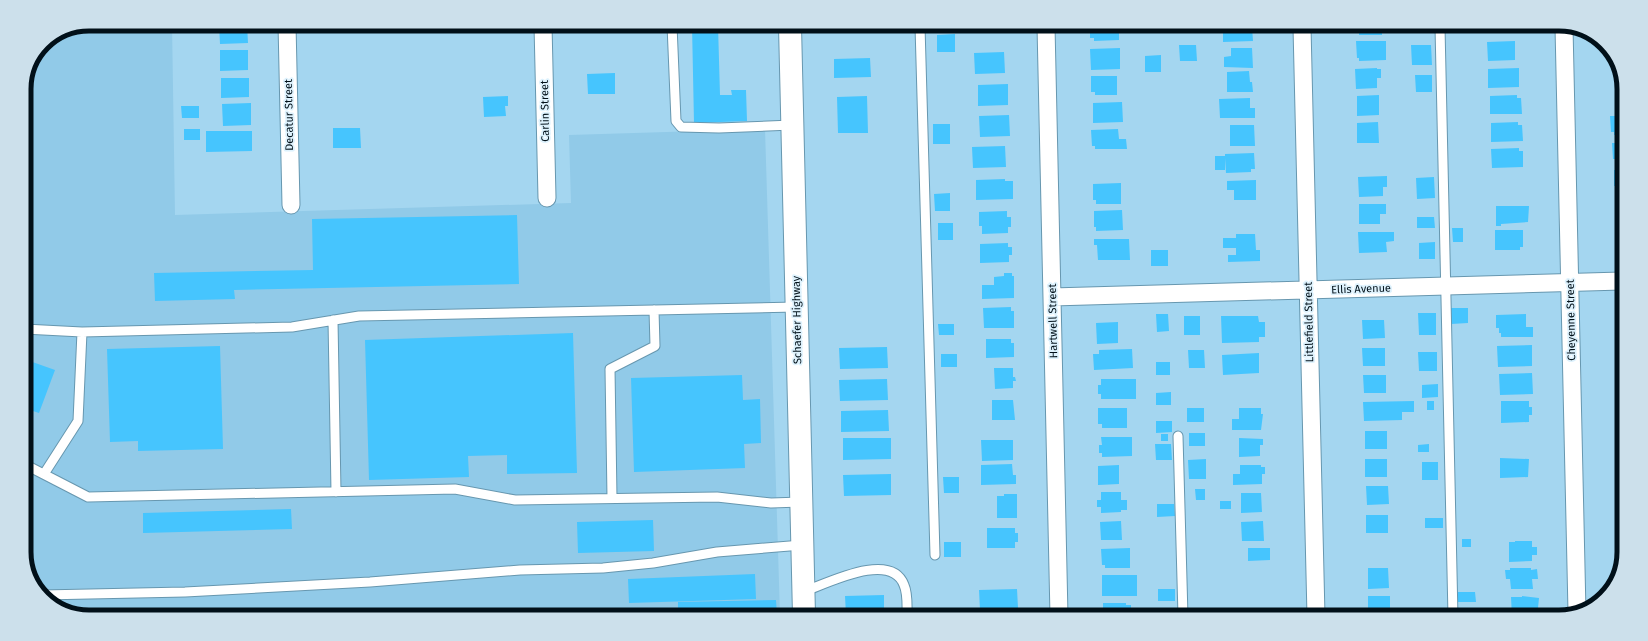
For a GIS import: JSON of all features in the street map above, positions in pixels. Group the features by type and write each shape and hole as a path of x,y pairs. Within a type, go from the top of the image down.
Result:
{"main road":[{"name":"Schaefer Highway","path":"790,31 804,610"}],"street":[{"name":"Decatur Street","path":"287,31 292,205"},
{"name":"Carlin Street","path":"543,31 547,198"},
{"name":"Hartwell Street","path":"1046,31 1059,610"},
{"name":"Littlefield Street","path":"1302,31 1316,610"},
{"name":"Cheyenne Street","path":"1564,31 1577,607"},
{"name":"Ellis Avenue","path":"1052,297 1617,281"}],"lane":[{"path":"672,31 676,121 681,127 718,128 792,125"},
{"path":"920,31 935,556"},
{"path":"1440,31 1453,610"},
{"path":"31,329 82,332 292,328 359,316 796,307"},
{"path":"612,498 610,369 655,346 654,310"},
{"path":"333,320 336,492"},
{"path":"44,474 78,421 82,332"},
{"path":"1178,436 1183,610"},
{"path":"31,468 88,497 455,489 515,500 718,497 772,503 801,502"},
{"path":"50,595 201,591 370,582 520,570 603,568 653,563 724,551 802,545"},
{"path":"804,592 852,573 868,569 888,570 899,576 904,585 906,610"}],"shaded area":[{"path":"89,31 172,31 175,215 571,203 569,135 765,129 780,610 89,610 78,609 63,604 51,596 39,581 35,574 31,556 31,89 35,67 48,48 57,41 67,35"}],"building":[{"path":"219,31 247,31 248,43 220,44"},
{"path":"692,31 718,31 720,95 732,95 731,90 746,90 747,121 694,123"},
{"path":"1090,31 1119,31 1119,40 1094,41 1094,38 1090,38"},
{"path":"1223,31 1252,31 1253,41 1223,42"},
{"path":"1359,31 1382,31 1382,35 1359,35"},
{"path":"1490,31 1518,31 1518,33 1490,33"},
{"path":"955,34 955,52 937,52 937,35"},
{"path":"1356,41 1386,41 1386,60 1359,61 1359,58 1357,58"},
{"path":"1515,41 1515,60 1488,61 1487,42"},
{"path":"1179,45 1196,45 1197,61 1180,61"},
{"path":"1411,45 1431,45 1432,65 1412,65"},
{"path":"1120,48 1120,69 1091,70 1090,49"},
{"path":"1231,48 1252,48 1253,68 1224,67 1224,57 1231,56"},
{"path":"220,50 248,50 248,70 220,71"},
{"path":"1004,52 1005,73 975,74 974,53"},
{"path":"1161,55 1161,72 1145,72 1145,56"},
{"path":"870,58 871,77 834,78 834,59"},
{"path":"1519,68 1519,87 1488,88 1488,69"},
{"path":"1355,69 1381,69 1381,78 1377,78 1377,88 1356,89"},
{"path":"1249,71 1253,92 1227,92 1227,72"},
{"path":"615,73 615,94 588,94 587,74"},
{"path":"1415,75 1432,75 1432,92 1416,92"},
{"path":"1091,76 1117,76 1117,95 1095,95 1095,92 1091,92"},
{"path":"221,78 249,78 249,97 221,98"},
{"path":"1008,84 1008,105 978,106 978,85"},
{"path":"1379,95 1379,115 1357,116 1357,96"},
{"path":"1517,95 1517,98 1521,98 1522,114 1490,114 1490,96"},
{"path":"508,96 508,106 505,106 506,116 484,117 483,97"},
{"path":"867,96 868,133 838,133 837,97"},
{"path":"1250,98 1250,108 1255,108 1255,118 1220,118 1219,99"},
{"path":"1122,102 1123,122 1093,123 1093,103"},
{"path":"251,103 251,125 223,126 222,104"},
{"path":"181,106 199,106 199,118 182,118"},
{"path":"1009,115 1010,136 980,137 979,116"},
{"path":"1610,116 1617,116 1617,135 1614,135 1614,132 1611,132"},
{"path":"1378,122 1379,143 1357,143 1357,123"},
{"path":"1518,122 1518,125 1522,125 1523,141 1491,142 1491,123"},
{"path":"933,124 950,124 950,144 933,144"},
{"path":"1230,125 1254,125 1255,146 1230,146"},
{"path":"333,128 360,128 361,148 333,148"},
{"path":"184,129 200,129 200,140 184,140"},
{"path":"1118,129 1119,139 1126,139 1127,149 1095,149 1095,146 1092,146 1091,130"},
{"path":"206,131 252,131 252,151 206,152"},
{"path":"1612,143 1617,143 1617,162 1616,159 1613,159"},
{"path":"1005,146 1006,167 973,168 972,147"},
{"path":"1519,148 1519,151 1523,151 1523,167 1492,168 1491,149"},
{"path":"1254,153 1255,169 1251,169 1251,172 1226,173 1225,158 1225,170 1215,170 1215,156 1225,156 1225,154"},
{"path":"1614,170 1617,170 1617,186 1614,186"},
{"path":"1387,176 1387,187 1383,187 1383,196 1359,197 1358,177"},
{"path":"1434,177 1435,198 1417,199 1416,178"},
{"path":"1005,179 1005,181 1013,181 1013,199 976,200 976,180"},
{"path":"1256,180 1256,200 1234,200 1234,190 1227,190 1227,181"},
{"path":"1121,183 1121,204 1096,204 1096,200 1093,200 1093,184"},
{"path":"950,193 950,211 935,211 934,194"},
{"path":"1359,204 1386,204 1386,214 1380,214 1380,224 1359,224"},
{"path":"1496,206 1529,206 1528,222 1501,224 1501,226 1496,226"},
{"path":"1122,210 1123,230 1096,231 1096,227 1094,227 1094,211"},
{"path":"1007,211 1007,217 1011,217 1011,227 1008,227 1008,233 982,234 982,226 979,226 979,212"},
{"path":"517,215 519,284 234,290 235,299 155,301 154,273 313,270 312,219"},
{"path":"1417,217 1434,217 1435,228 1417,228"},
{"path":"938,223 953,223 953,240 938,240"},
{"path":"1452,228 1463,228 1463,242 1453,242"},
{"path":"1495,230 1523,230 1523,247 1520,247 1520,250 1495,250"},
{"path":"1358,232 1394,232 1394,241 1386,242 1387,252 1359,253"},
{"path":"1236,234 1255,234 1256,250 1260,250 1260,261 1228,262 1228,255 1236,255 1236,248 1223,248 1223,238 1236,238"},
{"path":"1094,239 1129,239 1130,260 1098,260 1097,245 1094,245"},
{"path":"1435,242 1435,259 1419,259 1419,243"},
{"path":"1008,243 1008,247 1012,247 1012,255 1009,255 1009,262 980,263 980,244"},
{"path":"1151,250 1168,250 1168,266 1151,266"},
{"path":"1004,273 1012,273 1012,276 1014,276 1014,298 982,299 982,285 994,285 994,277 1004,276"},
{"path":"1011,307 1011,311 1014,311 1014,328 984,328 983,308"},
{"path":"1451,308 1468,308 1468,323 1451,324"},
{"path":"1418,313 1436,313 1436,335 1419,335"},
{"path":"1156,314 1168,314 1169,331 1157,332"},
{"path":"1526,314 1526,327 1533,327 1533,337 1501,337 1499,328 1496,328 1496,315"},
{"path":"1184,316 1200,316 1200,335 1184,335"},
{"path":"1221,316 1258,316 1259,322 1265,322 1265,337 1259,337 1259,342 1222,343"},
{"path":"1362,320 1384,320 1385,338 1363,339"},
{"path":"1118,322 1118,343 1097,344 1096,323"},
{"path":"938,324 954,324 954,335 939,335"},
{"path":"573,333 577,473 507,474 507,455 468,456 469,477 369,480 365,340"},
{"path":"986,339 1011,339 1011,343 1014,343 1014,357 986,358"},
{"path":"1532,345 1532,366 1498,367 1497,346"},
{"path":"220,346 223,449 138,451 138,441 110,442 107,349"},
{"path":"887,347 888,368 840,369 839,348"},
{"path":"1362,348 1385,348 1385,366 1363,366"},
{"path":"1132,349 1133,368 1094,370 1093,354 1099,354 1099,350"},
{"path":"1188,350 1204,350 1205,368 1189,368"},
{"path":"1418,352 1437,352 1437,371 1419,371"},
{"path":"1259,353 1259,373 1223,375 1222,355"},
{"path":"941,354 957,354 957,367 941,367"},
{"path":"31,361 55,370 39,413 31,410"},
{"path":"1156,362 1170,362 1170,375 1156,375"},
{"path":"994,368 1013,368 1013,377 1015,377 1016,381 1013,381 1013,388 995,389"},
{"path":"1532,373 1533,394 1500,395 1499,374"},
{"path":"742,375 743,400 760,399 761,443 744,444 745,468 634,472 631,378"},
{"path":"1363,375 1386,375 1386,393 1364,393"},
{"path":"887,379 888,400 840,401 839,380"},
{"path":"1101,379 1136,379 1136,399 1101,399 1101,394 1098,394 1098,385 1101,385"},
{"path":"1438,384 1438,397 1422,398 1422,385"},
{"path":"1171,392 1171,405 1156,405 1156,393"},
{"path":"992,400 1013,400 1015,420 992,420"},
{"path":"1414,401 1414,412 1402,412 1402,420 1364,421 1363,402"},
{"path":"1427,401 1434,401 1434,410 1427,410"},
{"path":"1501,401 1529,401 1529,407 1532,407 1532,415 1529,415 1529,422 1501,423"},
{"path":"1098,408 1127,408 1127,428 1102,428 1102,424 1098,424"},
{"path":"1187,408 1204,408 1204,422 1187,422"},
{"path":"1239,408 1261,408 1261,414 1263,414 1261,430 1232,430 1232,419 1239,419"},
{"path":"888,410 889,431 841,432 841,411"},
{"path":"1156,421 1172,421 1172,432 1156,433"},
{"path":"1365,431 1387,431 1387,449 1365,449"},
{"path":"1189,433 1205,433 1205,446 1189,446"},
{"path":"1161,434 1168,434 1168,441 1161,441"},
{"path":"1101,437 1132,437 1132,456 1102,457 1102,453 1099,453 1099,445 1102,445"},
{"path":"843,438 891,438 891,459 843,460"},
{"path":"1239,438 1263,439 1263,445 1260,445 1260,456 1239,457"},
{"path":"981,440 1013,440 1013,460 982,461"},
{"path":"1155,444 1171,444 1172,460 1156,460"},
{"path":"1429,444 1429,452 1418,452 1418,445"},
{"path":"1500,458 1529,459 1528,477 1500,478"},
{"path":"1206,459 1206,479 1189,479 1188,460"},
{"path":"1365,459 1387,459 1387,477 1365,477"},
{"path":"1422,462 1438,462 1438,480 1422,480"},
{"path":"1012,464 1013,475 1016,475 1016,484 981,485 981,465"},
{"path":"1119,465 1119,484 1098,485 1098,466"},
{"path":"1240,465 1261,465 1261,467 1265,467 1265,474 1262,474 1262,484 1233,485 1233,474 1240,474"},
{"path":"891,474 891,495 844,496 843,475"},
{"path":"943,477 959,477 959,493 944,493"},
{"path":"1366,486 1388,486 1389,504 1367,505"},
{"path":"1195,489 1205,489 1205,500 1196,500"},
{"path":"1101,492 1121,492 1121,500 1127,500 1127,510 1121,510 1121,512 1101,513 1101,507 1097,507 1097,500 1101,500"},
{"path":"1241,493 1261,493 1262,512 1241,513"},
{"path":"1004,494 1017,494 1017,518 997,518 997,496 1004,496"},
{"path":"1220,501 1231,501 1231,509 1220,509"},
{"path":"1157,504 1174,504 1175,516 1157,517"},
{"path":"291,509 292,529 143,533 143,513"},
{"path":"1366,515 1388,515 1388,533 1366,533"},
{"path":"1425,518 1443,518 1443,528 1425,528"},
{"path":"653,520 654,551 578,553 577,522"},
{"path":"1121,521 1122,540 1101,540 1100,522"},
{"path":"1263,521 1264,541 1242,541 1241,522"},
{"path":"987,528 1015,528 1015,533 1018,533 1018,542 1015,542 1015,548 987,548"},
{"path":"1462,539 1471,539 1471,547 1462,547"},
{"path":"1532,541 1532,547 1537,547 1537,555 1532,555 1532,561 1509,562 1509,542"},
{"path":"944,542 961,542 961,557 944,557"},
{"path":"1130,548 1130,568 1105,568 1105,565 1102,565 1101,549"},
{"path":"1248,548 1270,548 1270,560 1248,561"},
{"path":"1368,568 1388,568 1389,588 1368,589"},
{"path":"1510,568 1531,568 1531,570 1537,569 1538,579 1532,579 1533,589 1511,589 1510,579 1506,579 1505,570 1510,570"},
{"path":"755,574 756,599 629,603 628,579"},
{"path":"1102,575 1137,575 1137,596 1102,596"},
{"path":"1017,589 1018,608 980,610 979,590"},
{"path":"1158,589 1175,589 1175,601 1158,601"},
{"path":"1458,592 1475,592 1476,602 1458,602"},
{"path":"884,595 884,610 846,610 845,596"},
{"path":"1368,596 1390,596 1390,610 1368,610"},
{"path":"1511,597 1539,598 1538,608 1533,608 1533,610 1512,610"},
{"path":"776,600 777,610 678,610 678,602"},
{"path":"1103,603 1126,603 1126,605 1131,605 1131,610 1103,610"}]}
